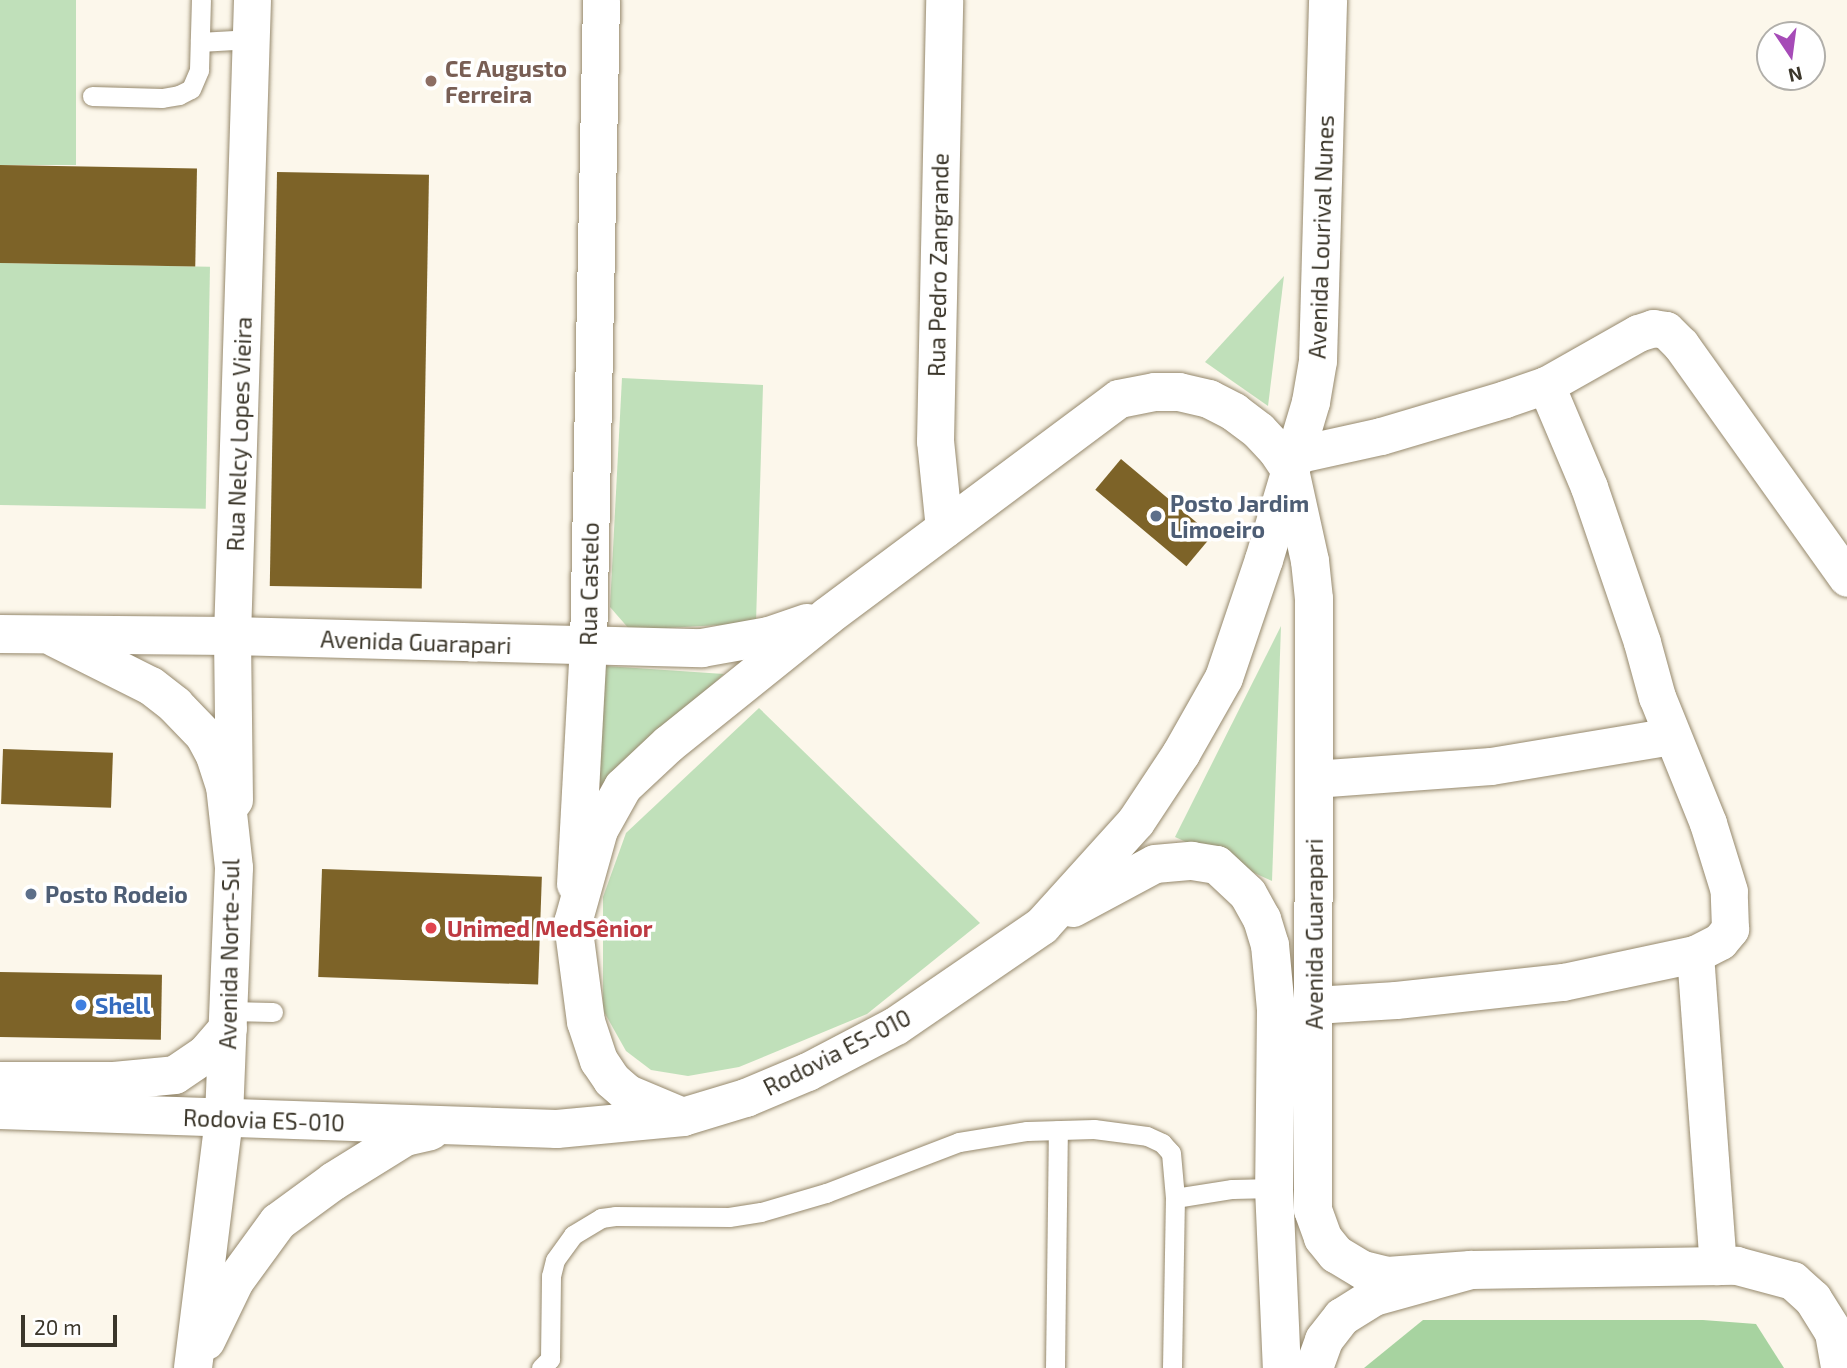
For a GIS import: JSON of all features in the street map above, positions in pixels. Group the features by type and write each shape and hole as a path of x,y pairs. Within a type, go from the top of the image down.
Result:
{"street":[{"name":"Rua Nelcy Lopes Vieira","path":"234,868 232,636 252,0"},
{"name":"Rua Castelo","path":"601,0 588,647 573,923 586,1022 599,1061 612,1080 628,1094 683,1116"},
{"name":"Rua Pedro Zangrande","path":"944,0 935,416 944,529"},
{"name":"Avenida Lourival Nunes","path":"1293,463 1311,402 1318,360 1328,0"},
{"path":"1293,463 1546,385 1637,334 1653,328 1666,330 1681,345 1847,578"},
{"path":"1314,1004 1396,1000 1563,982 1695,954 1720,942 1731,929 1730,891 1707,823 1657,697 1642,642 1589,487 1546,385"},
{"name":"Avenida Guarapari","path":"573,923 599,830 623,787 669,744 828,616 1119,399 1156,391 1180,392 1209,399 1234,412 1259,431 1293,463 1310,561 1314,599 1313,1210 1323,1238 1336,1254 1363,1270 1387,1276 1471,1270"},
{"name":"Rodovia ES-010","path":"0,1110 557,1129 683,1116 746,1098 796,1077 896,1026 1042,926 1136,822 1181,754 1224,678 1293,463"},
{"name":"Avenida Guarapari","path":"0,634 232,636 702,648 769,636 828,616"},
{"name":"Avenida Norte-Sul","path":"43,633 150,686 204,735 215,756 225,786 234,868 224,1119 193,1368"},
{"path":"1314,779 1491,766 1672,736"},
{"path":"1042,926 1155,864 1192,861 1217,865 1248,894 1262,919 1274,966 1277,1049 1274,1188 1282,1368"},
{"path":"1695,954 1718,1266"},
{"path":"0,1082 114,1081 175,1075 205,1055 229,1020"},
{"path":"193,1368 235,1281 278,1222 334,1181 405,1137 449,1126"},
{"path":"1314,1368 1324,1340 1342,1317 1374,1297 1471,1270 1737,1266 1793,1281 1813,1299 1834,1334 1840,1368"}],"lane":[{"path":"92,96 178,96 196,82 201,0"},
{"path":"200,42 251,39"},
{"path":"229,1020 273,1012"},
{"path":"1055,1368 1058,1130"},
{"path":"546,1365 551,1276 555,1260 573,1235 593,1222 615,1216 698,1219 761,1212 826,1193 959,1142 990,1135 1058,1130 1122,1131 1147,1136 1162,1143 1172,1160 1175,1198 1172,1368"},
{"path":"1175,1198 1232,1189 1274,1188"}],"green space":[{"path":"0,0 76,0 76,165 0,165"},
{"path":"0,263 210,267 206,509 0,505"},
{"path":"1284,276 1268,406 1205,362"},
{"path":"622,378 763,385 756,623 630,630 610,607"},
{"path":"1281,626 1272,881 1175,837"},
{"path":"606,666 724,674 598,789"},
{"path":"759,708 980,923 867,1014 739,1067 688,1076 651,1070 626,1051 603,1010 603,897 626,833"},
{"path":"1423,1320 1703,1320 1756,1324 1784,1368 1364,1368"}],"building":[{"path":"0,165 197,168 195,266 0,263"},
{"path":"277,172 429,175 422,589 270,586"},
{"path":"1121,459 1212,535 1186,566 1095,490"},
{"path":"3,749 113,753 111,808 1,804"},
{"path":"322,869 542,877 538,985 318,977"},
{"name":"Shell","path":"0,972 162,975 161,1040 0,1037"}],"place":[{"name":"CE Augusto Ferreira","path":"431,81"},
{"name":"Posto Jardim Limoeiro","path":"1156,516"},
{"name":"Posto Rodeio","path":"31,894"},
{"name":"Unimed MedSênior","path":"431,928"},
{"name":"Shell","path":"81,1005"}]}
